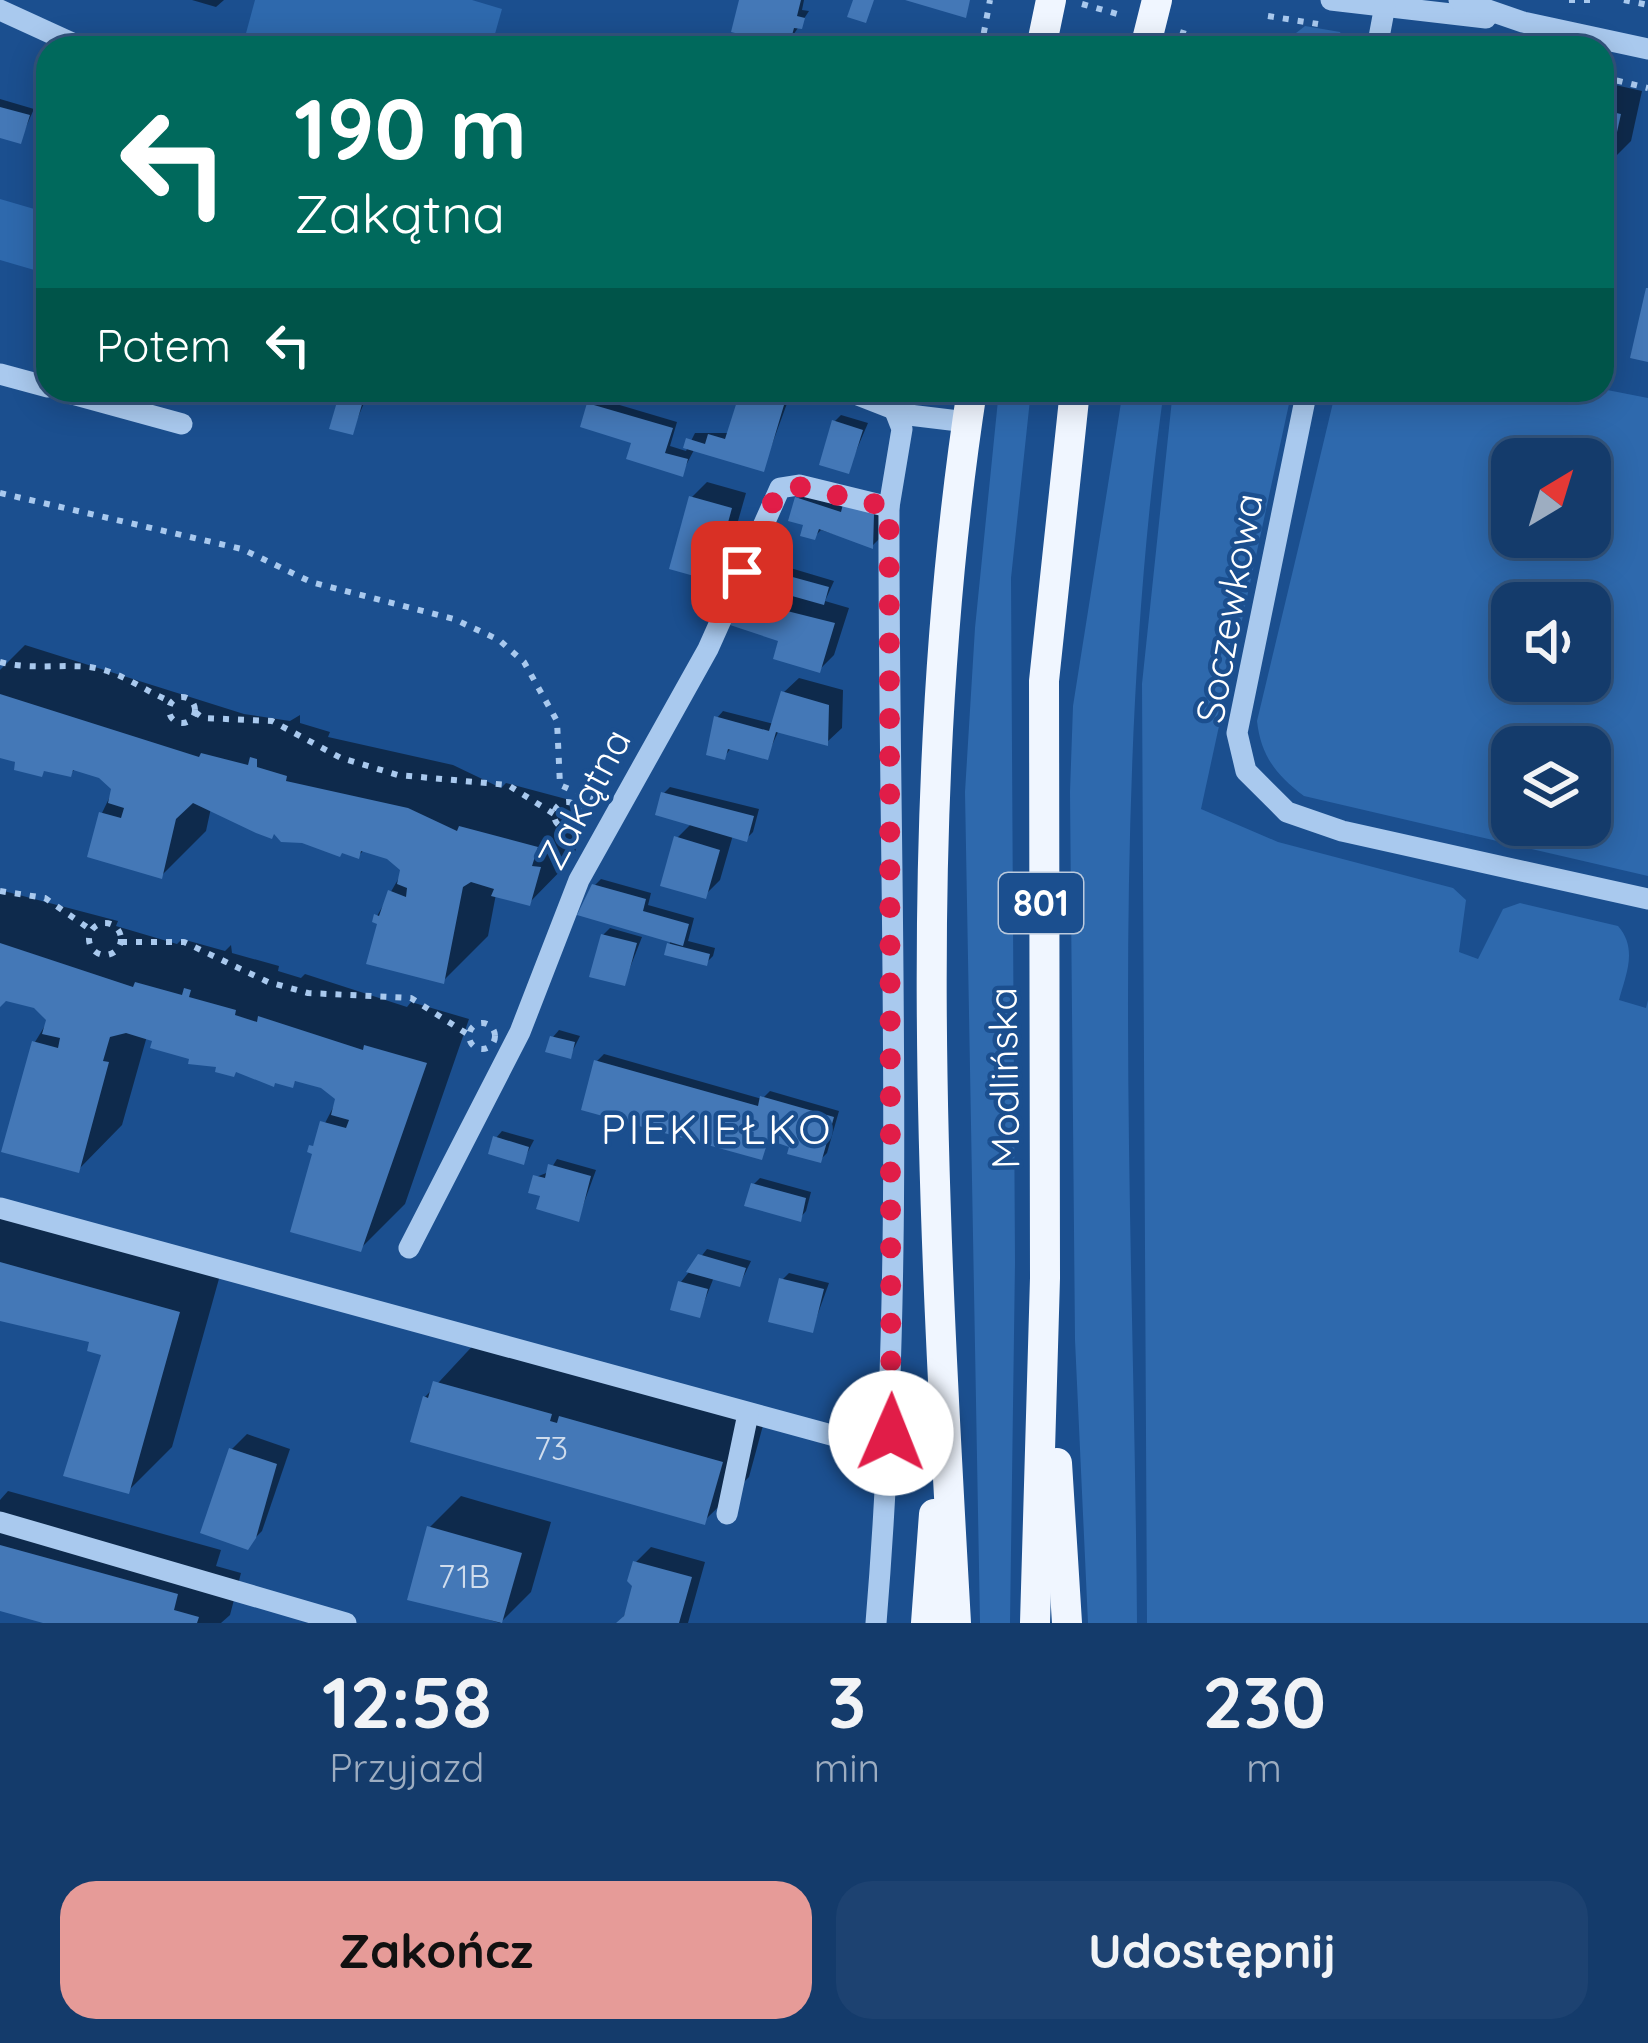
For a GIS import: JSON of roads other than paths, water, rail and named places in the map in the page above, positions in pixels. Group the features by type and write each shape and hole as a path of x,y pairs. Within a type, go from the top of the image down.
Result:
{"main road":[{"path":"1044,36 1052,0"},
{"path":"1148,36 1157,0"},
{"name":"Modlińska","path":"956,1623 943,1394 932,868 947,616 970,402"},
{"name":"Modlińska","path":"1035,1623 1045,1278 1044,680 1074,402"},
{"path":"1045,1278 1067,1623"},
{"path":"926,1623 943,1394"}],"street":[{"path":"1331,0 1523,22 1588,36"},
{"path":"1460,0 1523,22"},
{"path":"1379,36 1386,4"},
{"path":"0,10 57,36"},
{"path":"1614,42 1648,49"},
{"path":"0,374 36,384"},
{"path":"102,402 182,424"},
{"path":"874,402 895,411 967,422"},
{"name":"Soczewkowa","path":"1305,402 1237,734 1246,771 1287,812 1342,831 1648,898"},
{"path":"876,1623 890,1451 889,507 902,429 895,411"},
{"name":"Zakątna","path":"409,1248 513,1047 579,880 708,649 780,488 800,484 889,507"},
{"path":"0,1208 890,1451"},
{"path":"727,1514 748,1414"},
{"path":"0,1522 346,1623"}],"district":[{"name":"PIEKIEŁKO","path":"717,1129"}]}
